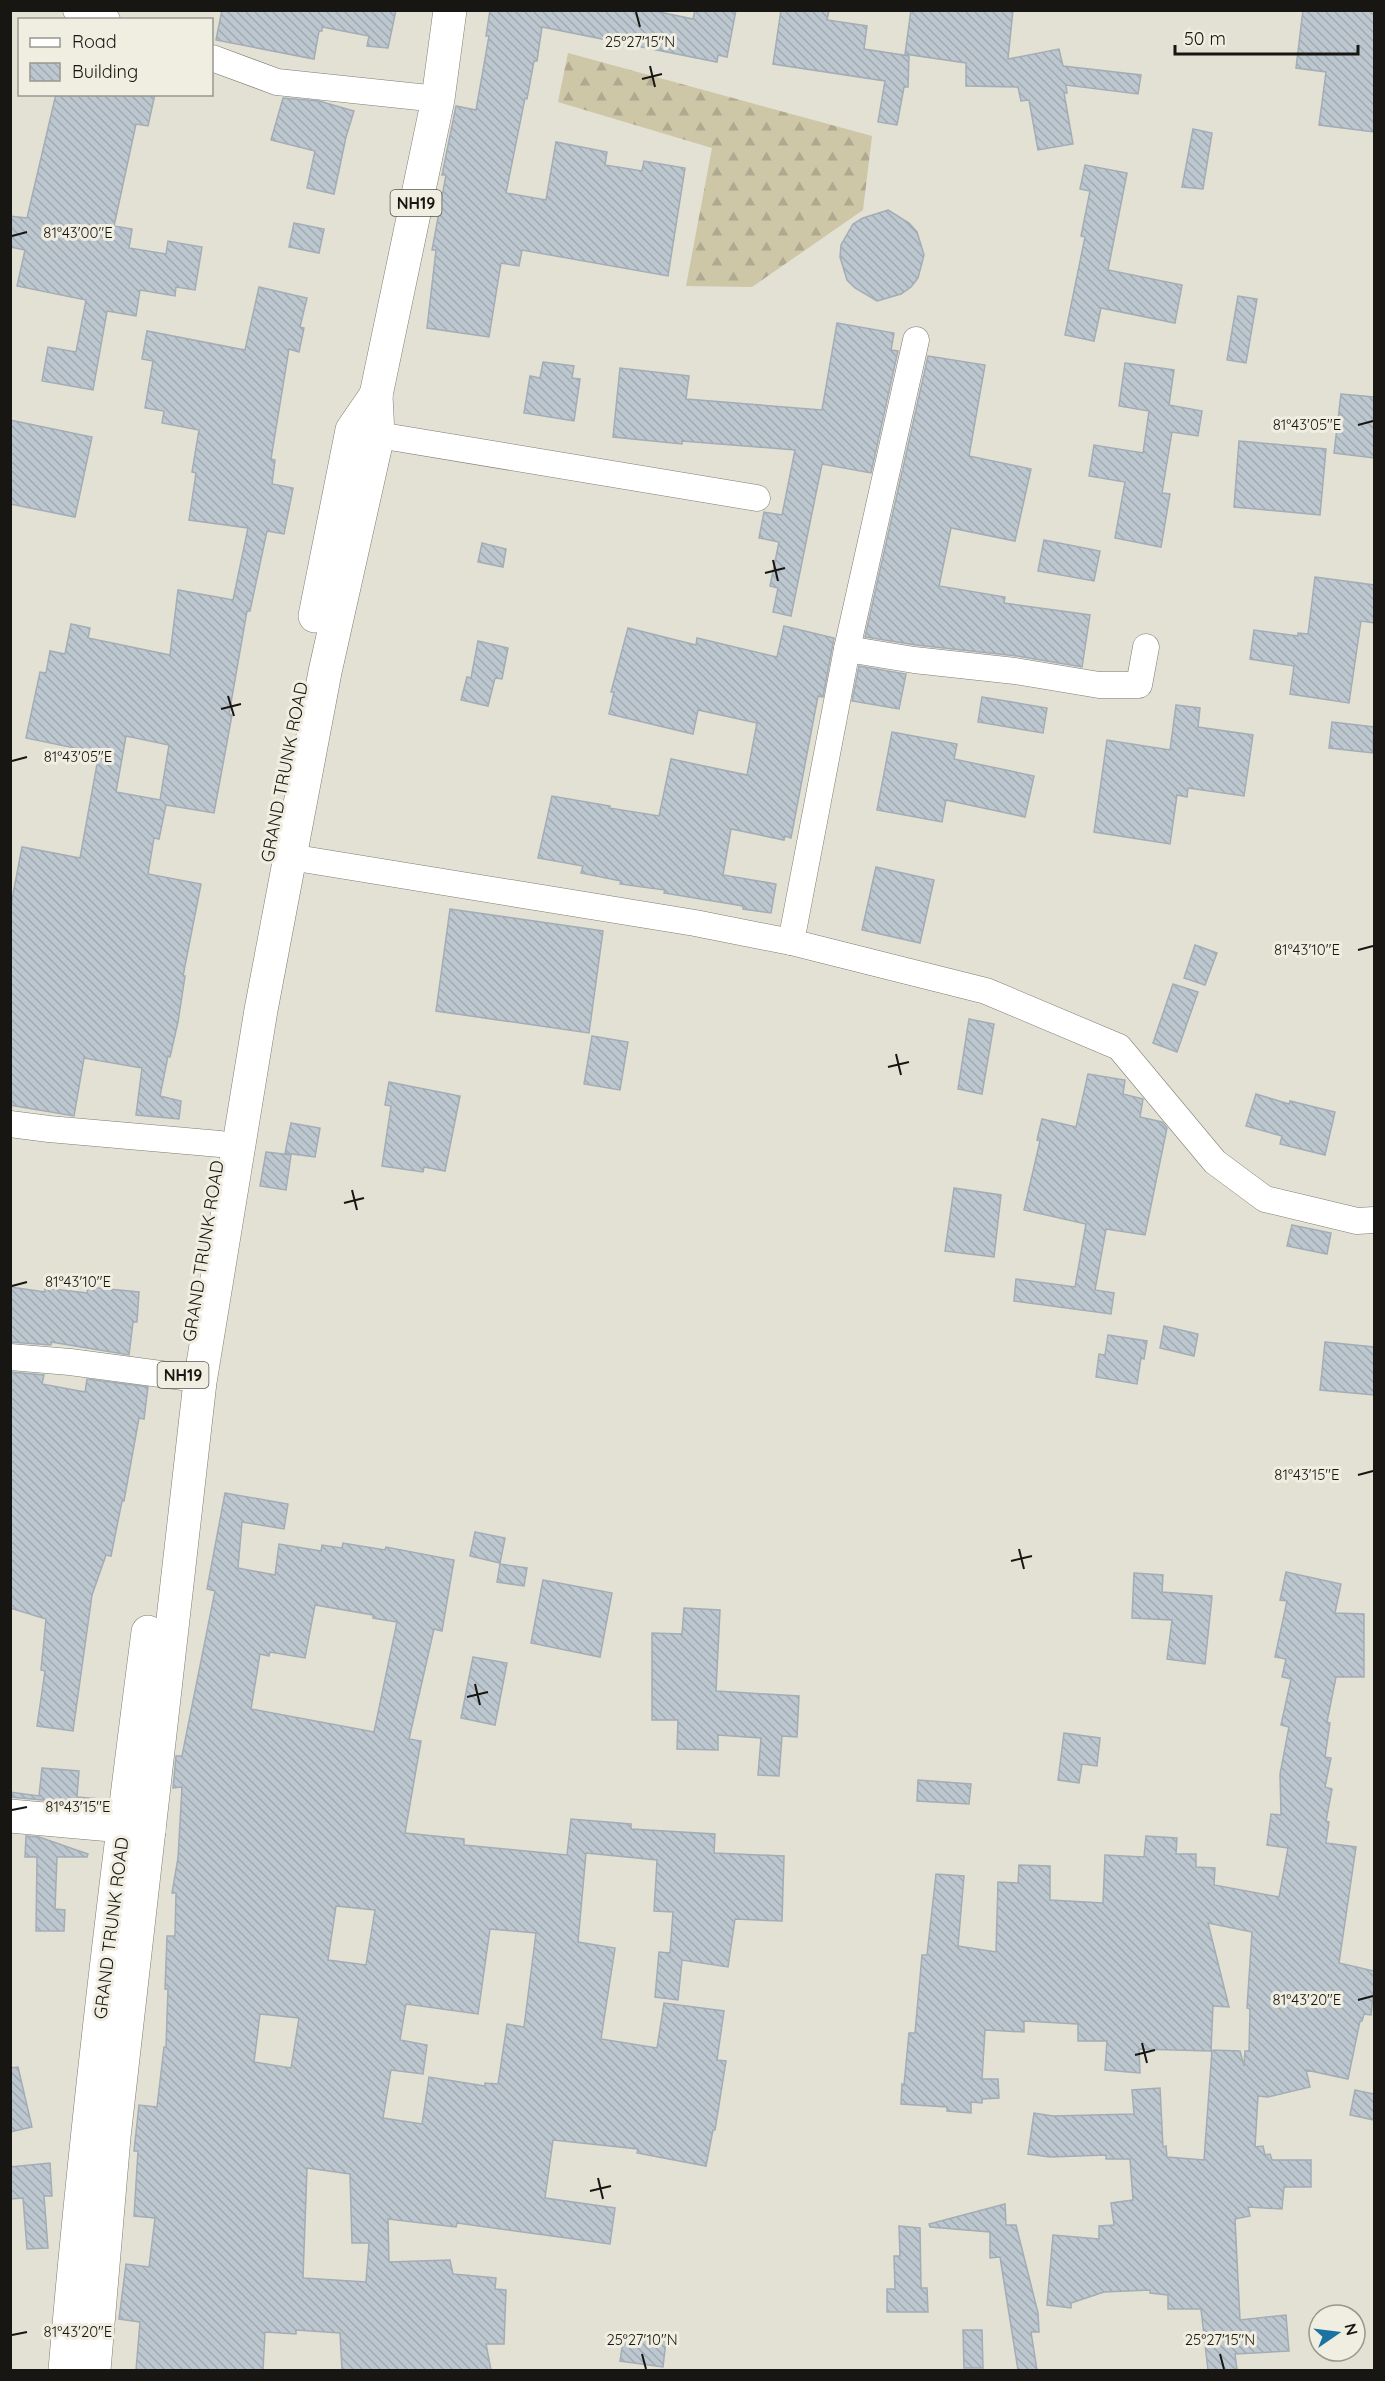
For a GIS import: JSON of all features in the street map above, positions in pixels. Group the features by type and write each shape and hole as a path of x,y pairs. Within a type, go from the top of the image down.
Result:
{"main road":[{"name":"GRAND TRUNK ROAD","path":"64,2370 80,2195 136,1828 200,1382 261,1010 325,672 378,435 376,395 438,99 450,10"},
{"name":"GRAND TRUNK ROAD","path":"94,2370 114,2137 136,1828 183,1377 268,853 352,430 376,395"},
{"path":"10,1816 136,1828"}],"street":[{"path":"76,10 101,18"},
{"path":"213,58 277,82 438,99"},
{"path":"791,942 846,649 916,340"},
{"path":"378,435 757,498"},
{"path":"846,649 914,660 1015,671 1099,685 1140,685 1146,647"},
{"path":"290,857 695,923 791,942 986,991 1119,1047 1215,1162 1265,1199 1357,1221 1374,1220"},
{"path":"10,1124 220,1144"},
{"path":"10,1357 70,1362 183,1377"}],"green space":[{"path":"568,53 872,136 863,210 752,287 686,286 712,148 558,102"}],"building":[{"path":"222,10 396,10 388,48 367,46 369,36 322,27 322,31 319,31 314,59 216,40"},
{"path":"490,10 650,10 693,19 695,10 736,10 727,57 718,55 717,62 542,27 537,61 534,61 527,99 525,98 506,193 546,200 556,142 607,152 605,165 642,171 644,161 685,168 668,276 522,250 519,266 501,263 489,337 427,328 436,250 432,250 446,175 442,175 456,106 476,110 489,36 486,36"},
{"path":"781,10 829,10 827,20 867,26 864,49 909,56 908,87 904,87 897,125 878,122 885,81 773,64"},
{"path":"911,10 1013,10 1008,59 1059,49 1063,66 1141,75 1138,94 1066,85 1067,93 1064,93 1073,144 1038,150 1029,100 1021,101 1018,87 966,86 966,63 905,54"},
{"path":"1303,10 1372,10 1371,13 1374,14 1374,132 1319,125 1326,72 1296,68"},
{"path":"56,96 155,96 148,126 136,124 114,226 132,229 129,248 166,254 168,241 202,247 195,290 176,287 175,296 140,290 136,316 107,311 93,390 42,381 48,347 76,352 86,300 17,286 25,250 10,247 10,216 27,218"},
{"path":"283,98 319,101 354,111 334,194 307,188 315,151 271,140"},
{"path":"1193,129 1212,133 1203,189 1182,187"},
{"path":"1085,165 1127,173 1108,270 1182,285 1175,323 1101,308 1094,341 1065,335 1085,237 1081,236 1090,191 1080,189"},
{"path":"888,210 909,223 917,232 924,255 918,278 911,287 901,294 877,301 855,288 847,280 840,257 841,245 853,224 863,218"},
{"path":"294,223 324,229 319,253 289,247"},
{"path":"259,287 307,298 300,327 304,328 299,352 289,349 271,459 275,460 272,484 293,488 284,534 267,531 250,611 247,611 229,714 232,715 214,813 166,805 159,839 154,838 148,874 201,884 183,976 185,976 178,1022 160,1096 181,1101 179,1119 136,1115 142,1068 84,1058 74,1116 10,1105 10,910 22,847 80,858 99,753 26,738 40,672 46,673 50,651 65,654 71,624 90,628 88,638 170,655 178,590 233,600 248,528 189,520 196,473 192,472 199,430 162,423 164,411 145,408 153,361 142,359 147,331 245,350","holes":["126,736 169,745 160,800 116,792"]},
{"path":"1238,296 1257,299 1246,363 1227,360"},
{"path":"837,323 894,333 891,350 898,351 871,473 822,464 791,616 773,612 778,588 770,586 779,542 759,538 764,512 782,515 795,450 682,441 682,444 613,437 620,368 689,376 686,399 822,410"},
{"path":"928,356 985,365 969,456 1031,469 1015,541 951,528 939,586 1005,597 1004,603 1090,615 1082,667 1017,656 865,637"},
{"path":"543,362 574,366 572,378 580,379 574,421 524,413 530,376 540,378"},
{"path":"1125,363 1174,370 1169,405 1202,411 1198,436 1172,432 1162,493 1170,494 1161,547 1115,538 1125,482 1089,476 1094,445 1143,453 1149,411 1119,406"},
{"path":"1341,394 1374,397 1374,458 1334,453"},
{"path":"10,420 92,437 75,517 10,504"},
{"path":"1239,441 1326,449 1320,515 1234,507"},
{"path":"1044,540 1100,551 1094,581 1038,571"},
{"path":"482,543 506,549 503,567 478,562"},
{"path":"1315,577 1374,585 1374,623 1361,621 1349,703 1290,694 1294,666 1250,659 1254,630 1298,636 1298,633 1308,634"},
{"path":"784,626 834,638 823,697 818,696 791,838 785,836 784,840 731,829 723,875 776,884 771,913 664,893 665,890 620,884 621,881 581,873 583,866 538,858 552,796 659,816 671,759 747,775 757,723 698,710 693,734 609,714 614,692 611,692 628,628 696,645 697,638 777,657"},
{"path":"478,641 508,648 502,679 495,678 488,706 461,700 467,677 471,678"},
{"path":"859,666 906,674 899,709 852,701"},
{"path":"982,697 1047,708 1043,733 978,722"},
{"path":"1176,705 1200,708 1198,727 1253,735 1244,796 1188,788 1187,797 1177,795 1170,844 1094,832 1107,740 1170,750"},
{"path":"1332,722 1374,727 1373,753 1329,748"},
{"path":"892,732 957,744 954,759 1034,776 1025,817 946,800 942,822 877,810"},
{"path":"876,867 934,880 920,943 862,930"},
{"path":"450,909 603,931 589,1033 436,1011"},
{"path":"1195,945 1217,953 1205,985 1184,978"},
{"path":"1173,984 1198,992 1177,1052 1153,1043"},
{"path":"969,1019 994,1024 982,1094 958,1089"},
{"path":"592,1036 628,1042 620,1090 584,1084"},
{"path":"1088,1074 1125,1080 1123,1094 1143,1099 1140,1117 1162,1122 1167,1128 1145,1235 1106,1229 1095,1290 1114,1293 1111,1314 1014,1301 1016,1279 1075,1287 1086,1224 1024,1210 1040,1141 1037,1140 1042,1119 1076,1127"},
{"path":"389,1082 460,1096 445,1171 424,1167 423,1172 382,1166 391,1106 385,1105"},
{"path":"1256,1094 1289,1104 1290,1101 1335,1112 1325,1155 1280,1144 1282,1136 1246,1126"},
{"path":"291,1123 320,1128 315,1157 285,1153"},
{"path":"266,1152 291,1155 286,1190 260,1186"},
{"path":"954,1188 1001,1195 994,1257 945,1251"},
{"path":"1292,1225 1331,1233 1327,1254 1287,1246"},
{"path":"10,1287 45,1292 45,1288 87,1293 88,1287 139,1292 137,1322 133,1322 129,1355 51,1342 51,1345 10,1342"},
{"path":"1164,1326 1198,1334 1194,1356 1160,1348"},
{"path":"1108,1335 1147,1341 1144,1359 1141,1358 1137,1384 1096,1377 1099,1354 1105,1355"},
{"path":"1325,1342 1374,1347 1374,1395 1320,1390"},
{"path":"10,1372 44,1375 42,1384 85,1392 87,1379 148,1387 144,1419 139,1418 124,1501 122,1501 111,1556 106,1555 92,1595 73,1731 37,1726 45,1671 41,1670 46,1619 10,1608"},
{"path":"225,1493 288,1504 284,1529 242,1522 238,1568 275,1575 279,1544 321,1551 322,1545 342,1548 343,1543 385,1550 386,1547 454,1560 442,1631 434,1629 409,1739 421,1741 405,1833 464,1839 464,1845 567,1855 571,1819 631,1824 631,1829 715,1834 714,1853 784,1856 782,1921 735,1919 728,1967 682,1960 678,2000 655,1997 659,1952 670,1953 673,1912 654,1911 657,1860 586,1853 578,1942 615,1948 601,2039 657,2048 664,2003 724,2011 717,2060 726,2061 715,2130 713,2130 706,2166 637,2153 638,2149 553,2140 545,2198 615,2208 610,2244 457,2223 456,2227 388,2219 389,2262 450,2260 453,2274 496,2278 495,2289 506,2290 504,2344 486,2344 491,2370 342,2370 340,2333 296,2330 296,2334 265,2332 263,2370 136,2370 140,2322 119,2319 126,2264 149,2267 155,2218 134,2216 138,2151 134,2151 139,2105 157,2107 164,2047 166,2047 167,1936 175,1936 176,1893 172,1893 178,1858 182,1787 173,1788 176,1756 182,1756 215,1591 207,1589","holes":["315,1605 373,1615 373,1618 397,1622 374,1732 251,1709 260,1654 269,1656 270,1652 305,1658","336,1906 375,1910 366,1965 328,1960","490,1929 536,1933 524,2027 507,2024 498,2084 485,2083 485,2086 429,2077 422,2124 383,2118 391,2070 423,2074 427,2045 400,2040 406,2004 478,2014","260,2014 299,2018 291,2068 254,2062","307,2168 350,2174 352,2243 369,2243 366,2282 303,2278"]},
{"path":"475,1532 505,1538 500,1563 470,1556"},
{"path":"500,1564 527,1568 524,1586 497,1582"},
{"path":"1286,1572 1341,1584 1335,1613 1364,1614 1364,1677 1336,1677 1327,1722 1330,1723 1325,1757 1331,1758 1325,1787 1332,1789 1326,1821 1329,1822 1326,1843 1356,1847 1339,1963 1374,1971 1374,1988 1371,2015 1364,2014 1360,2021 1348,2079 1306,2070 1310,2087 1268,2097 1258,2096 1255,2147 1263,2146 1265,2155 1270,2154 1272,2160 1311,2160 1311,2187 1284,2187 1282,2209 1248,2207 1250,2216 1235,2219 1240,2320 1286,2315 1289,2351 1235,2354 1237,2370 1208,2370 1201,2309 1168,2309 1168,2295 1150,2293 1150,2290 1104,2292 1071,2303 1071,2308 1047,2305 1053,2235 1099,2239 1099,2226 1114,2225 1111,2203 1133,2200 1130,2159 1106,2159 1106,2155 1050,2157 1028,2154 1034,2113 1053,2116 1134,2114 1132,2090 1160,2088 1163,2147 1166,2146 1167,2157 1204,2160 1212,2050 1240,2051 1244,2066 1245,2051 1249,2051 1250,2009 1247,2008 1252,1932 1208,1923 1229,2007 1213,2006 1211,2051 1139,2049 1140,2073 1105,2070 1107,2041 1078,2041 1078,2024 1024,2021 1024,2032 985,2030 982,2079 998,2079 999,2098 982,2099 982,2103 971,2102 971,2113 947,2111 947,2107 901,2104 902,2084 904,2085 909,2033 915,2033 922,1955 927,1955 936,1874 964,1876 958,1946 996,1952 998,1882 1018,1883 1019,1865 1050,1866 1050,1900 1103,1903 1105,1855 1144,1857 1146,1836 1177,1838 1176,1854 1196,1854 1196,1867 1215,1868 1214,1885 1279,1897 1288,1848 1267,1845 1271,1814 1281,1815 1280,1774 1289,1727 1281,1725 1291,1679 1282,1677 1286,1659 1275,1657 1287,1601 1280,1600"},
{"path":"1134,1573 1163,1575 1162,1592 1212,1596 1205,1664 1167,1659 1172,1620 1132,1618"},
{"path":"543,1580 612,1593 600,1657 531,1643"},
{"path":"684,1608 720,1610 716,1691 799,1696 797,1737 782,1736 779,1776 758,1775 761,1738 718,1735 718,1750 677,1749 678,1720 652,1720 652,1633 682,1634"},
{"path":"473,1657 507,1663 495,1725 461,1718"},
{"path":"1064,1733 1100,1738 1097,1766 1082,1764 1079,1783 1058,1780"},
{"path":"42,1768 79,1771 77,1797 99,1799 98,1805 10,1797 10,1792 39,1796"},
{"path":"918,1780 971,1784 969,1804 917,1801"},
{"path":"26,1836 39,1837 88,1854 87,1857 57,1857 55,1909 65,1910 64,1931 36,1931 37,1857 25,1857"},
{"path":"18,2067 32,2127 10,2132 10,2068"},
{"path":"1355,2090 1374,2094 1374,2120 1350,2115"},
{"path":"50,2163 52,2196 44,2196 48,2248 27,2249 23,2198 10,2199 10,2167"},
{"path":"1005,2204 1006,2225 1016,2225 1038,2313 1039,2332 1031,2332 1037,2370 1018,2370 1000,2257 990,2258 990,2232 930,2227 929,2224"},
{"path":"899,2226 920,2228 921,2288 927,2288 928,2312 887,2312 887,2289 895,2289 894,2256 900,2256"},
{"path":"963,2330 982,2330 983,2368 964,2368"},
{"path":"624,2335 666,2341 663,2367 620,2361"}]}
